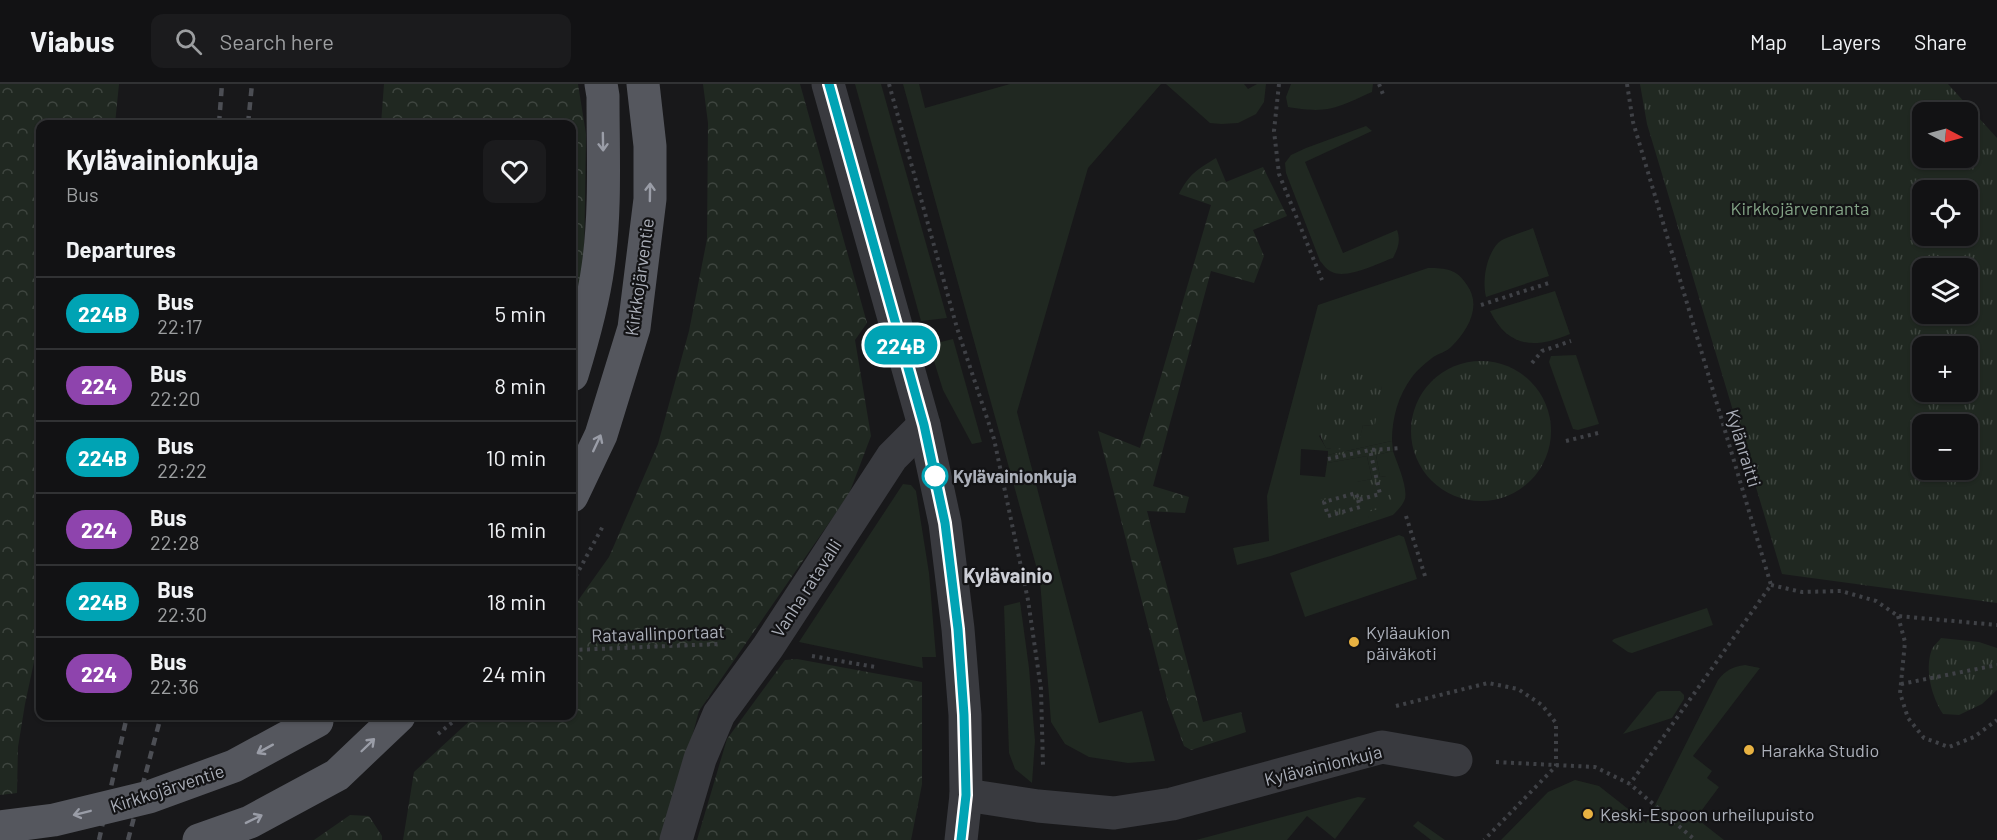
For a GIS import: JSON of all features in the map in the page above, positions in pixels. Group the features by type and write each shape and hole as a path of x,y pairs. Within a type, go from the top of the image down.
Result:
{"main road":[{"path":"576,361 587,324 598,267 604,196 601,84"},
{"name":"Kirkkojärventie","path":"576,488 601,435 634,328 650,199 650,146 643,84"},
{"name":"Kirkkojärventie","path":"0,827 54,820 149,797 234,766 316,720"},
{"path":"199,840 250,822 337,775 395,720"}],"street":[{"path":"828,84 924,425 945,523 958,629 964,715 966,795 961,840"},
{"name":"Vanha ratavalli","path":"676,840 700,759 719,714 768,647 891,457 924,425"},
{"name":"Kylävainionkuja","path":"966,795 1038,807 1114,813 1172,804 1382,747 1456,760"}],"path":[{"path":"889,84 957,328 994,439 1028,600 1041,689 1043,766"},
{"path":"1279,84 1274,132 1279,174 1322,280"},
{"path":"1379,84 1384,97"},
{"name":"Kylänraitti","path":"1627,84 1633,122 1771,585"},
{"path":"1480,305 1552,282"},
{"path":"1532,363 1542,351 1571,341"},
{"path":"1566,441 1602,432"},
{"path":"1328,459 1370,450 1401,448"},
{"path":"1358,500 1380,494 1370,450"},
{"path":"1356,493 1358,500 1360,507 1328,516 1324,502 1356,493"},
{"path":"1406,516 1425,576"},
{"path":"1630,784 1771,585 1802,592 1841,591 1876,600 1898,616 1997,625"},
{"path":"1898,616 1905,642 1900,693 1908,718 1924,738 1949,747 1974,737 1997,720"},
{"name":"Ratavallinportaat","path":"576,650 723,644"},
{"path":"810,656 875,667"},
{"path":"1901,684 1997,665"},
{"path":"1456,760 1595,767 1630,784 1695,840"},
{"path":"1484,840 1556,766"}],"green space":[{"path":"0,84 119,84 115,120 36,120 36,653 18,747 17,793 0,795"},
{"path":"384,84 578,84 586,134 584,267 576,306 576,120 381,120"},
{"path":"703,84 800,84 867,323 855,340 871,436 849,494 699,711 664,840 403,840 414,772 471,720 576,720 576,603 609,557 658,444 689,331 707,239 708,123"},
{"path":"855,84 881,84 947,318 921,321"},
{"path":"903,84 919,84 925,108 1010,84 1161,84 1088,168 1017,412 1099,723 1142,711 1155,761 1128,763 1089,757 1065,744 1051,722 1040,580"},
{"path":"1166,84 1244,84 1248,89 1257,84 1266,84 1264,102 1256,114 1238,123 1222,124 1210,123"},
{"path":"1291,84 1373,84 1372,92 1349,102 1323,110 1313,110 1288,107 1286,97"},
{"name":"Kirkkojärvenranta","path":"1640,84 1948,84 1964,102 1912,102 1912,168 1978,168 1978,117 1997,138 1997,603 1782,574 1647,124"},
{"path":"1366,126 1372,131 1305,162 1343,253 1397,230 1398,244 1393,258 1353,273 1336,274 1320,261 1286,173 1285,163 1291,155 1306,148"},
{"path":"1216,158 1226,182 1263,167 1287,216 1253,230 1264,256 1254,283 1211,271 1153,486 1189,497 1185,513 1147,511 1203,722 1241,712 1246,732 1191,750 1184,746 1168,703 1098,431 1140,448 1211,205 1179,194 1186,181 1194,173"},
{"path":"1533,228 1549,276 1486,297 1484,284 1486,269 1494,248 1505,239"},
{"path":"1428,268 1446,269 1459,276 1471,293 1473,309 1468,325 1458,340 1450,348 1432,358 1414,374 1407,384 1397,408 1392,441 1328,455 1328,451 1301,449 1300,475 1325,477 1327,463 1367,456 1372,479 1357,482 1369,519 1367,512 1386,476 1380,477 1376,455 1393,451 1406,494 1398,510 1393,515 1271,556 1237,565 1233,548 1269,541 1267,496 1318,305","holes":["1382,386 1372,426 1363,425 1359,440 1339,449 1326,448 1319,436"]},
{"path":"1555,291 1570,334 1557,339 1534,343 1514,338 1497,323 1490,311"},
{"path":"953,339 982,442 972,444 943,390 929,345"},
{"path":"1576,355 1599,424 1578,430 1573,429 1549,362 1551,356"},
{"path":"1481,361 1508,366 1531,381 1546,404 1551,431 1546,458 1531,481 1508,496 1481,501 1454,496 1431,481 1416,458 1411,431 1416,404 1431,381 1454,366"},
{"path":"1326,366 1365,373 1372,376 1382,386 1375,424 1363,425 1359,440 1349,448 1326,448 1319,429 1318,399 1322,369"},
{"path":"1392,441 1393,451 1376,455 1380,477 1387,476 1393,505 1368,512 1369,520 1329,531 1320,500 1357,488 1356,482 1372,479 1367,456 1327,463 1328,455"},
{"path":"903,484 911,485 916,491 929,573 936,657 922,657 923,668 799,642"},
{"path":"1399,535 1404,537 1417,579 1305,617 1290,573"},
{"path":"1020,602 1029,668 1035,741 1032,783 1015,769 1009,753 1004,606"},
{"path":"1707,608 1713,625 1632,653 1612,641 1614,639"},
{"path":"1941,638 1979,642 1997,648 1997,690 1982,704 1959,715 1943,714 1930,683 1930,657 1933,648"},
{"path":"797,659 922,682 922,784 911,840 697,840 727,739 785,660"},
{"path":"1745,665 1760,668 1693,756 1712,771 1707,778 1719,787 1696,818 1724,840 1501,840 1548,792 1575,780 1599,786 1646,823 1718,680 1730,670"},
{"path":"1680,691 1684,695 1684,699 1672,718 1623,734 1657,692"},
{"path":"1358,797 1366,798 1335,839 1307,816 1287,840 1196,840"},
{"path":"350,815 369,816 382,836 382,840 314,840"},
{"path":"1418,821 1445,840 1431,840 1413,826"}],"railway":[{"path":"219,120 222,84"},
{"path":"248,120 252,84"},
{"path":"99,840 126,720"},
{"path":"128,840 160,720"}],"bus line":[{"name":"224B","path":"829,84 924,425 945,523 958,629 964,715 966,795 961,840"}],"place":[{"name":"Kylävainionkuja","path":"935,476"},
{"name":"Kyläaukion päiväkoti","path":"1354,642"},
{"name":"Harakka Studio","path":"1749,750"},
{"name":"Keski-Espoon urheilupuisto","path":"1588,814"}],"district":[{"name":"Kylävainio","path":"1008,575"}]}
